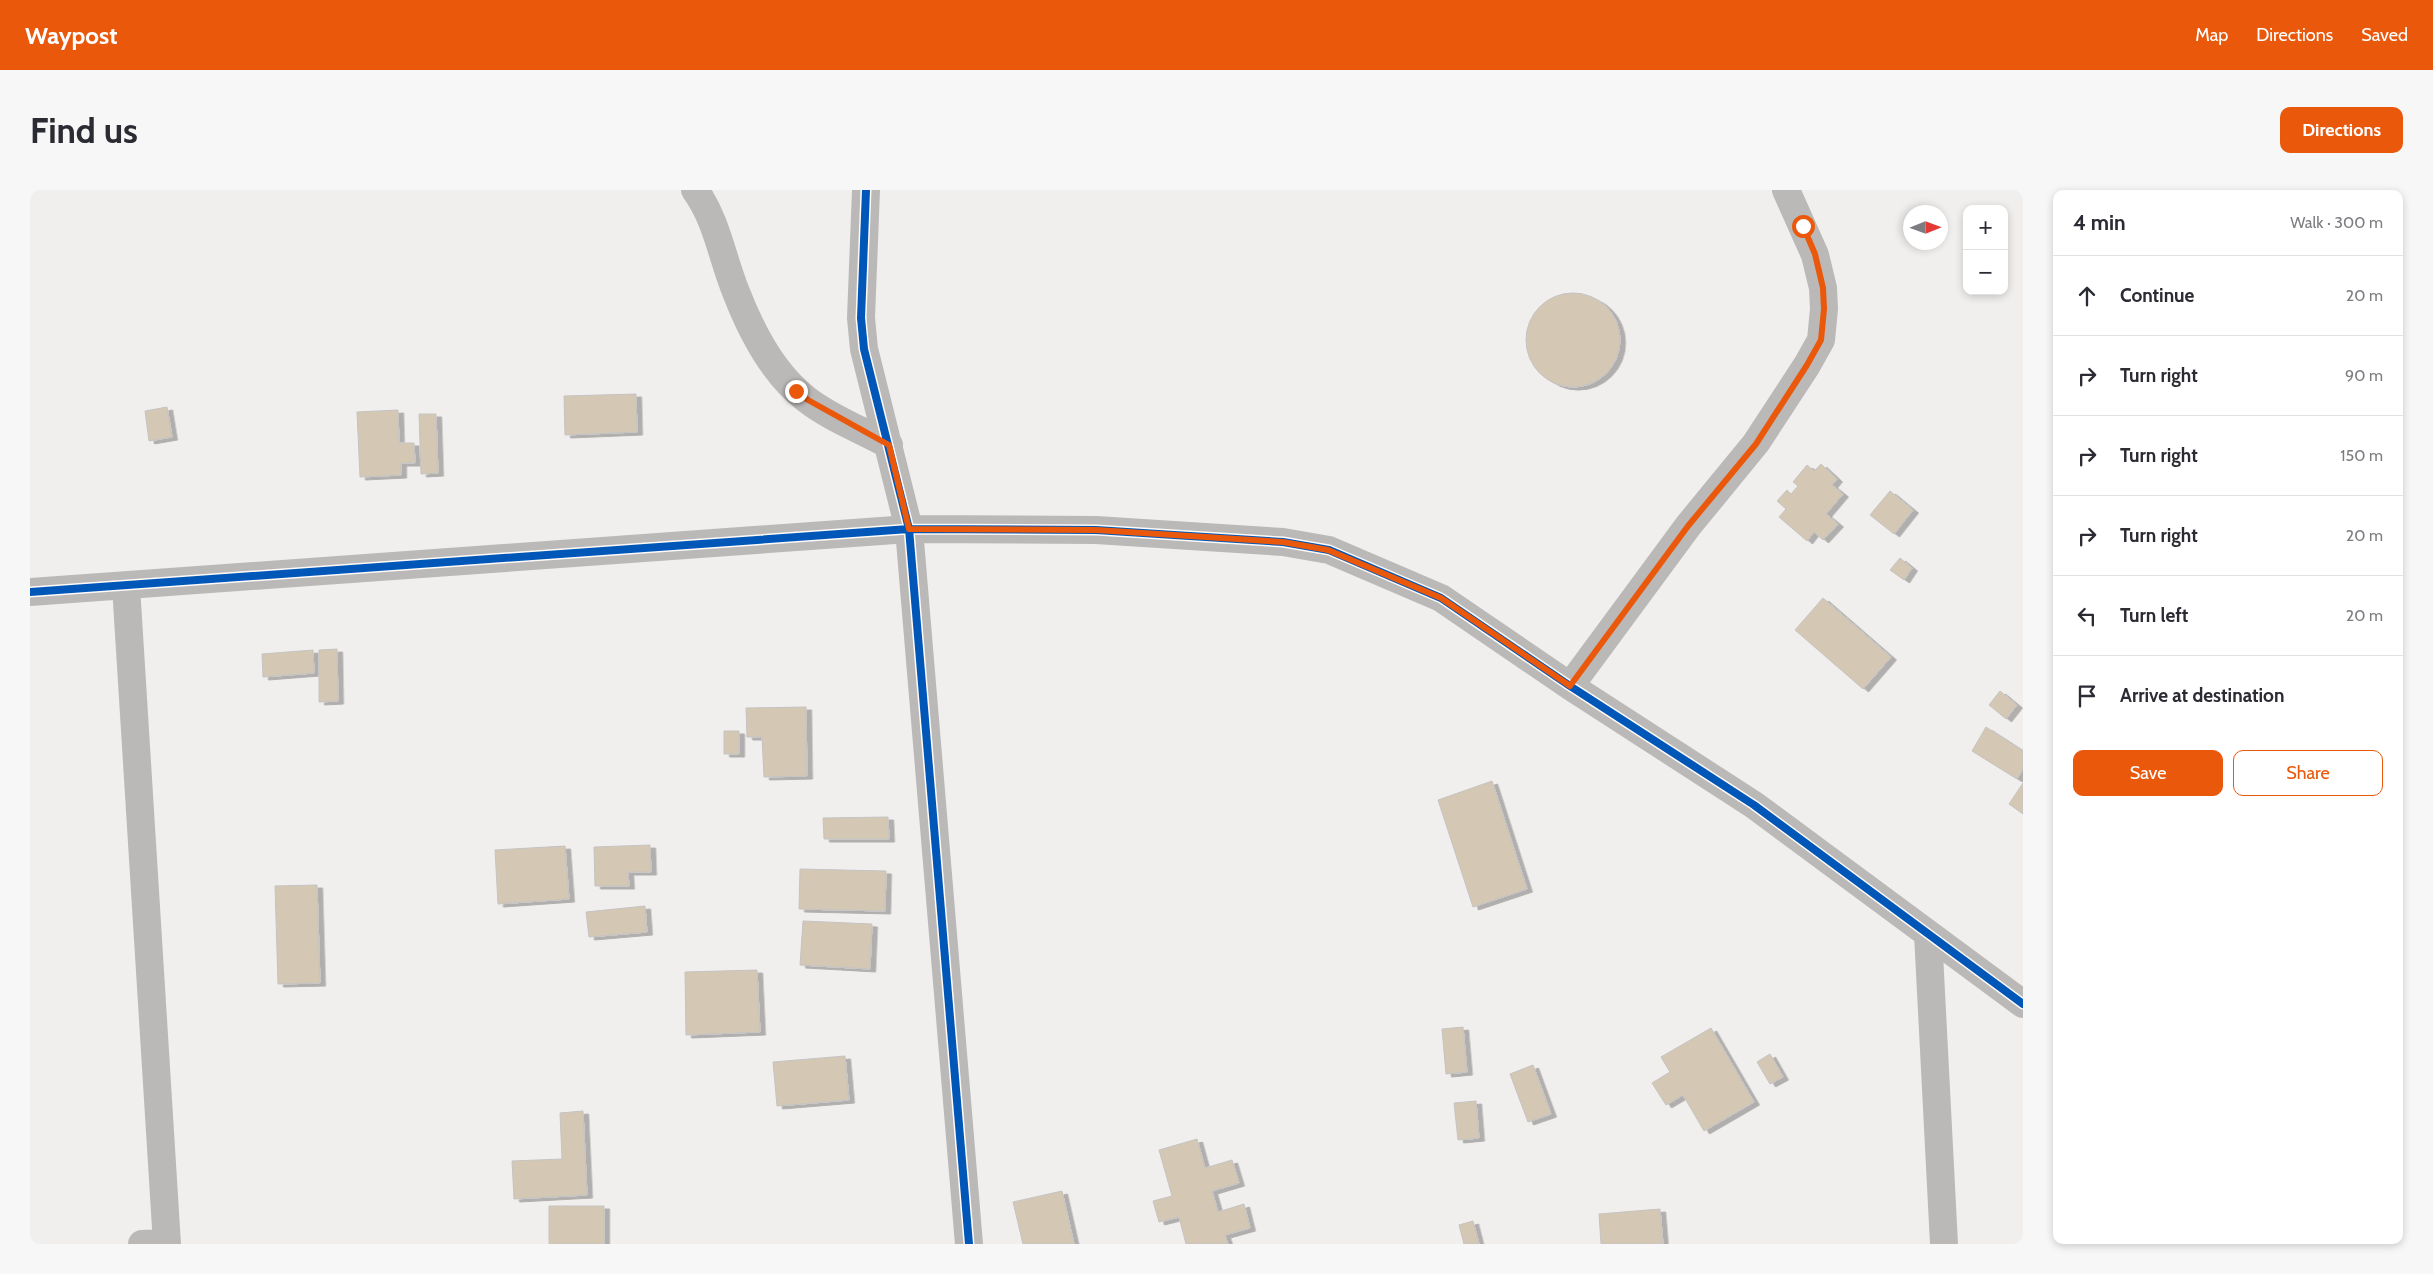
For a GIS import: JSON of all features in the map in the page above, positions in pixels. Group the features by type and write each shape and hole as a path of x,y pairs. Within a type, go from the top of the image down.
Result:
{"street":[{"path":"695,190 712,221 740,301 765,352 780,374 808,400 889,445"},
{"path":"866,190 861,318 864,349 909,529 969,1244"},
{"path":"1570,686 1688,526 1756,444 1821,340 1824,309 1823,288 1815,254 1786,190"},
{"path":"30,592 909,529 1096,530 1283,542 1328,550 1441,598 1570,686 1754,805 2023,1004"},
{"path":"126,586 159,1244"},
{"path":"1928,934 1944,1244"}],"building":[{"path":"1573,293 1591,296 1606,307 1617,322 1620,340 1617,358 1606,373 1591,384 1573,387 1555,384 1540,373 1529,358 1526,340 1529,322 1540,307 1555,296"},
{"path":"636,394 637,432 565,435 564,396"},
{"path":"167,407 172,437 149,441 145,411"},
{"path":"398,410 399,443 414,443 415,463 401,463 401,475 360,477 357,412"},
{"path":"419,414 436,414 438,473 421,474"},
{"path":"1821,464 1837,479 1832,485 1843,494 1826,514 1838,524 1823,540 1814,532 1807,541 1779,517 1786,509 1777,501 1787,490 1791,494 1798,486 1793,482 1807,465 1814,471"},
{"path":"1890,491 1913,510 1894,534 1870,515"},
{"path":"1900,558 1912,568 1904,580 1890,570"},
{"path":"1823,598 1891,657 1863,689 1795,630"},
{"path":"337,649 338,701 319,702 319,650"},
{"path":"313,650 314,673 263,677 262,654"},
{"path":"2000,691 2017,705 2006,719 1989,705"},
{"path":"806,707 807,776 764,777 762,737 747,737 746,708"},
{"path":"1986,727 2023,751 2023,769 2017,779 1972,751"},
{"path":"724,731 739,731 739,754 724,754"},
{"path":"1492,781 1527,889 1473,907 1438,800"},
{"path":"2023,783 2023,814 2009,804"},
{"path":"888,817 889,839 824,839 823,818"},
{"path":"650,845 651,872 628,872 629,886 595,886 594,847"},
{"path":"565,846 569,899 498,904 495,850"},
{"path":"800,869 886,871 885,911 799,909"},
{"path":"317,885 320,983 278,984 275,886"},
{"path":"645,906 647,932 589,937 586,912"},
{"path":"803,921 872,924 870,969 800,965"},
{"path":"757,970 760,1032 686,1035 685,972"},
{"path":"1463,1027 1467,1072 1446,1074 1442,1029"},
{"path":"1711,1028 1754,1102 1704,1131 1683,1095 1666,1105 1652,1083 1670,1072 1661,1057"},
{"path":"1770,1054 1783,1077 1770,1084 1757,1062"},
{"path":"845,1056 849,1100 777,1106 773,1062"},
{"path":"1533,1065 1551,1114 1528,1122 1510,1074"},
{"path":"1476,1101 1479,1138 1458,1140 1454,1103"},
{"path":"583,1111 587,1195 514,1199 512,1161 562,1159 560,1113"},
{"path":"1197,1139 1205,1168 1232,1160 1239,1183 1212,1191 1218,1212 1244,1204 1250,1228 1225,1235 1228,1244 1186,1244 1179,1217 1159,1222 1153,1201 1172,1196 1159,1150"},
{"path":"1062,1191 1074,1244 1023,1244 1013,1202"},
{"path":"549,1206 604,1206 604,1244 549,1244"},
{"path":"1660,1209 1663,1244 1601,1244 1599,1214"},
{"path":"1473,1221 1479,1244 1464,1244 1459,1225"}],"cycle path":[{"path":"866,190 861,318 864,349 909,529 969,1244"},
{"path":"30,592 909,529 1096,530 1283,542 1329,550 1441,598 1570,686 1754,805 2023,1004"}],"route":[{"path":"796,391 808,400 889,445 909,529 1096,530 1283,542 1328,550 1441,598 1570,686 1688,526 1756,444 1821,340 1824,309 1823,288 1815,254 1803,226"}]}
